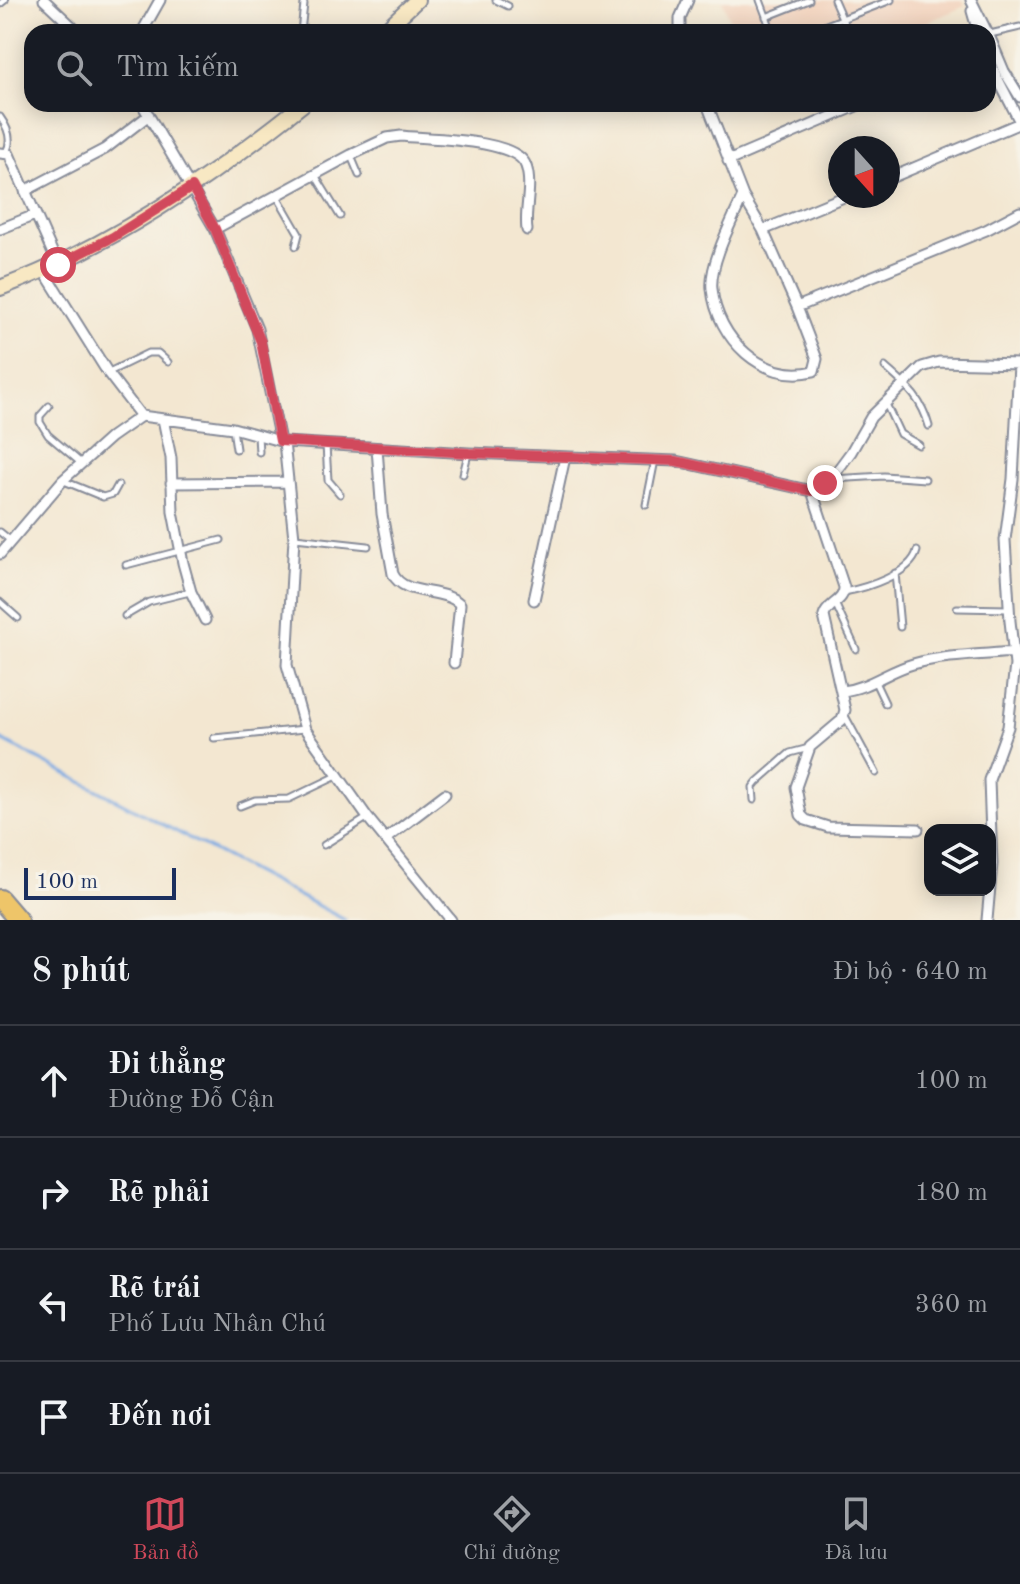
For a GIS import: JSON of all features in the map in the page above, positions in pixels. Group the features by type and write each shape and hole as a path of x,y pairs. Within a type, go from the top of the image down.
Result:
{"highway":[{"path":"0,899 18,920"}],"main road":[{"path":"392,24 417,0"},
{"path":"0,288 51,268 113,237 192,187 293,112"}],"street":[{"path":"44,0 70,24"},
{"path":"146,24 160,0"},
{"path":"680,24 688,0"},
{"path":"970,0 976,24"},
{"path":"970,0 983,24"},
{"path":"996,52 1020,97"},
{"path":"900,174 1020,123 996,76"},
{"path":"147,112 215,229 261,342 288,482 294,538 287,665 305,729 368,818 451,920"},
{"path":"710,112 743,196 763,230 797,307 817,359 814,371 798,375 763,366 737,347 721,317 711,288 713,271 743,196"},
{"path":"728,161 842,112"},
{"path":"25,191 105,149 149,115"},
{"path":"215,229 351,155 387,138 401,136 488,144 520,156 526,165 528,179 527,230"},
{"path":"3,153 25,191 51,268 108,373 141,416"},
{"path":"763,230 828,203"},
{"path":"797,307 986,230 1020,212"},
{"path":"0,229 35,215"},
{"path":"0,554 63,480 111,437 141,416 233,428 282,441 469,453 676,461 812,491 831,479 867,423 922,367 939,362 1020,364 1016,481 1005,540 1014,652 1008,727 989,780 992,864 987,920"},
{"path":"163,419 171,458 173,512 191,592 205,620"},
{"path":"377,448 382,514 393,574 396,581 453,597 460,604 454,663"},
{"path":"534,600 565,457"},
{"path":"171,483 288,482"},
{"path":"812,491 844,592 824,616 845,716 810,747 796,787 798,809 806,820 828,827 918,829"},
{"path":"842,691 857,689 925,661 1014,652"},
{"path":"387,838 445,794"}],"lane":[{"path":"0,4 5,0"},
{"path":"496,0 508,6"},
{"path":"760,0 769,24"},
{"path":"766,17 809,0"},
{"path":"834,0 844,24"},
{"path":"829,24 891,0"},
{"path":"302,24 304,4"},
{"path":"996,32 1020,27"},
{"path":"0,117 7,127 9,138 3,153"},
{"path":"351,155 359,175"},
{"path":"315,174 340,216"},
{"path":"277,195 299,234 296,246"},
{"path":"108,373 148,353 158,353 168,362"},
{"path":"885,367 924,408 929,426"},
{"path":"886,402 900,434 919,445"},
{"path":"49,406 40,416 43,429 82,464"},
{"path":"233,428 236,449"},
{"path":"258,435 259,452"},
{"path":"326,444 328,480 340,494"},
{"path":"463,474 469,453"},
{"path":"646,505 655,460"},
{"path":"831,479 884,476 925,479"},
{"path":"63,480 103,497 113,494 118,485"},
{"path":"0,532 12,541"},
{"path":"294,538 368,546"},
{"path":"126,565 221,540"},
{"path":"844,592 857,590 895,573 915,560 917,551"},
{"path":"895,573 900,627"},
{"path":"125,616 149,602 191,592"},
{"path":"0,602 18,618"},
{"path":"835,603 856,649"},
{"path":"957,608 1009,609"},
{"path":"875,682 885,703"},
{"path":"845,716 876,773"},
{"path":"214,738 305,729"},
{"path":"754,800 753,787 757,782 790,753 810,747"},
{"path":"240,806 255,800 289,799 338,775"},
{"path":"324,845 368,818"}],"shaded area":[{"path":"722,0 962,0 965,6 923,24 732,24"}],"waterway":[{"path":"0,739 345,920"}],"route":[{"path":"58,265 113,237 192,187 215,229 257,329 280,441 469,453 676,461 812,491 825,483"}]}
